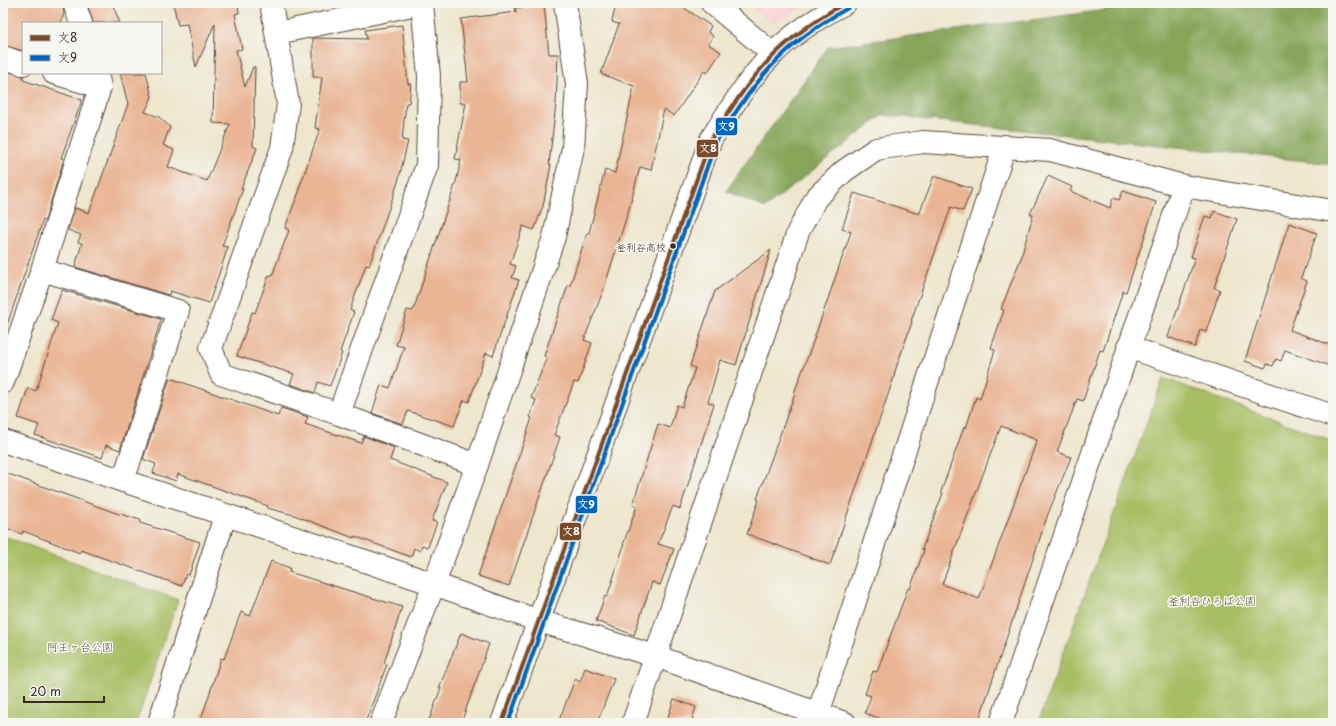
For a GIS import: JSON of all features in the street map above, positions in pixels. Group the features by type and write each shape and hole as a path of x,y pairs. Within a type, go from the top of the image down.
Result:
{"street":[{"path":"74,3 81,22"},
{"path":"271,3 288,104 282,148 212,348 221,374 339,414 477,465"},
{"path":"277,33 422,3 430,76 427,165 339,414"},
{"path":"381,723 477,465 554,237 573,148 576,84 565,3"},
{"path":"712,3 773,54"},
{"path":"502,723 711,139 747,85 773,54 815,19 844,3"},
{"path":"3,58 22,64"},
{"path":"3,382 42,270 99,80 60,74"},
{"path":"632,723 798,232 816,198 844,171 876,149 923,142 1005,146 1050,150 1184,186 1333,211"},
{"path":"817,718 1005,146"},
{"path":"1001,723 1184,186"},
{"path":"42,270 178,311 123,481"},
{"path":"1128,347 1333,416"},
{"path":"3,442 434,584 539,621 655,656 817,718 844,723"},
{"path":"159,723 225,516"}],"shaded area":[{"path":"744,3 812,3 773,24"}],"green space":[{"path":"1158,3 1333,3 1333,164 883,115 765,208 726,191 828,47"},
{"name":"釜利谷ひろば公園","path":"1163,378 1333,441 1333,723 1038,723"},
{"name":"阿王ヶ台公園","path":"3,536 178,600 136,723 3,723"}],"building":[{"path":"3,3 62,3 64,13 61,22 22,22 22,51 3,45"},
{"path":"87,3 112,3 120,22 93,22"},
{"path":"173,3 238,3 239,13 235,14 242,49 236,50 245,87 253,67 255,67 253,146 257,148 241,189 243,189 222,246 228,247 209,303 170,291 169,295 75,267 82,243 78,242 81,235 68,230 75,208 89,213 128,104 120,74 146,74 152,97 145,112 159,117 170,127 163,145 174,150 168,167 207,181 230,124 213,123 215,23 196,67 187,24 178,25"},
{"path":"616,3 677,3 711,26 708,32 713,36 708,44 721,52 707,73 704,71 674,116 664,109 651,170 640,167 629,209 603,291 584,340 592,343 578,383 574,382 554,435 560,437 509,586 478,576 532,418 530,417 536,400 531,398 547,357 544,356 568,285 570,286 587,233 589,233 605,170 615,173 634,86 601,74 619,24 612,22"},
{"path":"544,5 549,54 558,54 556,104 549,164 551,165 543,206 534,230 523,226 510,264 516,266 512,278 519,280 493,356 486,353 469,402 464,400 454,426 408,411 403,424 372,413 381,385 390,388 404,347 396,345 407,310 413,311 456,182 461,160 455,159 466,103 460,103 460,82 468,82 461,19 516,12 515,8"},
{"path":"402,25 408,84 411,84 409,103 406,103 402,140 408,141 398,182 369,266 366,265 350,310 354,312 340,352 342,353 330,386 318,382 315,393 290,384 294,374 237,356 252,312 255,313 269,275 272,276 289,230 285,228 320,129 315,128 322,77 313,77 313,38 367,39 365,30"},
{"path":"3,70 23,76 23,80 82,100 61,158 64,159 45,221 43,220 7,325 3,324"},
{"path":"934,176 972,189 963,211 951,207 911,321 912,322 895,374 830,565 747,534 759,500 757,499 851,232 842,229 854,193 919,214"},
{"path":"1048,176 1072,187 1070,191 1110,208 1113,198 1119,200 1123,191 1156,202 1126,292 1123,291 1103,351 1100,350 1083,401 1077,399 1057,452 1071,457 1048,514 978,723 892,723 865,713 871,696 865,694 873,671 877,672 908,588 910,589 924,550 922,549 943,493 941,492 964,427 966,428 976,397 980,399 995,350 991,348 1004,310 1001,309 1021,258 1033,215 1030,214","holes":["1001,426 1037,440 979,599 942,584"]},
{"path":"1214,211 1237,219 1214,288 1220,290 1206,332 1200,330 1195,347 1168,337 1195,258 1191,257 1205,216 1212,218"},
{"path":"1289,223 1317,233 1301,278 1307,281 1290,330 1333,346 1333,367 1285,350 1281,361 1276,359 1273,366 1267,364 1265,368 1245,361"},
{"path":"771,250 736,365 720,360 708,402 714,404 680,509 673,506 658,544 674,549 660,585 652,582 634,635 596,621 605,596 607,597 637,506 633,504 658,424 670,428 677,405 682,407 695,368 690,366 715,291"},
{"path":"62,290 161,319 120,450 106,445 102,458 35,435 39,425 18,418 28,388 36,391 58,323 51,320"},
{"path":"170,378 278,416 281,408 308,417 305,424 361,443 364,436 394,448 390,460 447,482 432,521 437,522 428,547 422,545 420,551 414,548 411,557 354,536 354,538 294,515 267,508 268,506 178,474 176,481 153,473 156,464 143,459"},
{"path":"3,472 116,513 141,520 140,523 200,542 189,575 186,574 182,586 81,550 80,553 23,531 22,534 3,527"},
{"path":"271,561 290,568 289,572 402,607 384,663 387,664 365,723 200,723 221,658 224,659 241,612 250,616"},
{"path":"461,633 489,644 461,723 428,723 441,688 439,688"},
{"path":"585,668 614,679 597,723 558,723 575,679 580,682"},
{"path":"674,699 696,707 691,723 666,723"}],"transit line":[{"name":"文8","path":"502,723 711,139 753,78 768,61 801,31 845,3"},
{"name":"文9","path":"508,723 716,142 744,100 772,65 805,36 848,8"}],"place":[{"name":"釜利谷高校","path":"673,246"}]}
